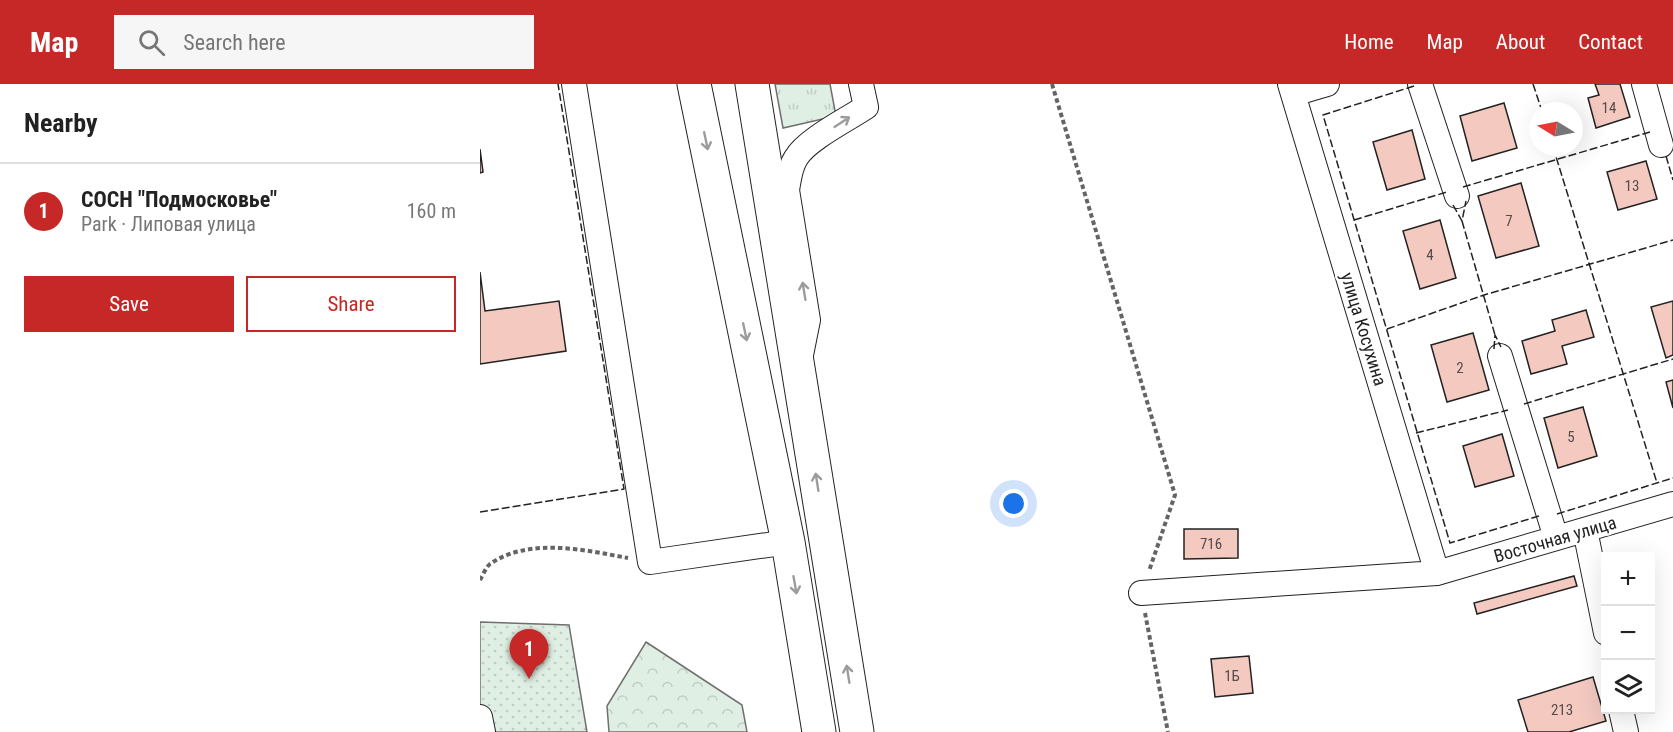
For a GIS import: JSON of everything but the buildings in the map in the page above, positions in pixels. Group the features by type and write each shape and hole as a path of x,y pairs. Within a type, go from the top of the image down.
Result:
{"highway":[{"path":"694,84 788,542 819,732"},
{"path":"752,84 857,732"}],"street":[{"path":"574,84 650,562 788,542"},
{"path":"1292,89 1327,84"},
{"path":"1420,84 1457,196"},
{"path":"1644,84 1661,145"},
{"name":"улица Косухина","path":"1292,89 1437,573"},
{"path":"798,369 808,320 787,190 790,171 803,148 863,95"},
{"path":"1500,356 1556,538"},
{"name":"Восточная улица","path":"1141,593 1437,573 1673,504"},
{"path":"1585,530 1601,612"},
{"path":"1622,714 1626,732"},
{"path":"480,717 483,732"}],"path":[{"path":"1052,84 1175,495 1141,593 1168,732"},
{"path":"480,580 488,565 523,549 578,549 650,562"}],"green space":[{"path":"775,84 830,84 836,116 783,128"},
{"path":"480,622 569,625 587,732 480,732"},
{"path":"646,642 742,705 747,732 609,732 607,706"}],"fence":[{"path":"480,512 624,489 558,84"},
{"path":"1533,84 1539,102"},
{"path":"1414,86 1323,115 1450,543 1539,516"},
{"path":"1463,187 1650,132"},
{"path":"1556,156 1657,483"},
{"path":"1666,156 1673,180"},
{"path":"1354,220 1447,192"},
{"path":"1453,205 1462,221 1466,201"},
{"path":"1462,221 1495,335"},
{"path":"1387,329 1484,295 1673,240"},
{"path":"1494,349 1495,335 1501,347"},
{"path":"1524,404 1673,359"},
{"path":"1416,433 1508,410"},
{"path":"1557,514 1673,478"}],"place":[{"name":"СОСН \"Подмосковье\"","path":"529,679"}]}
